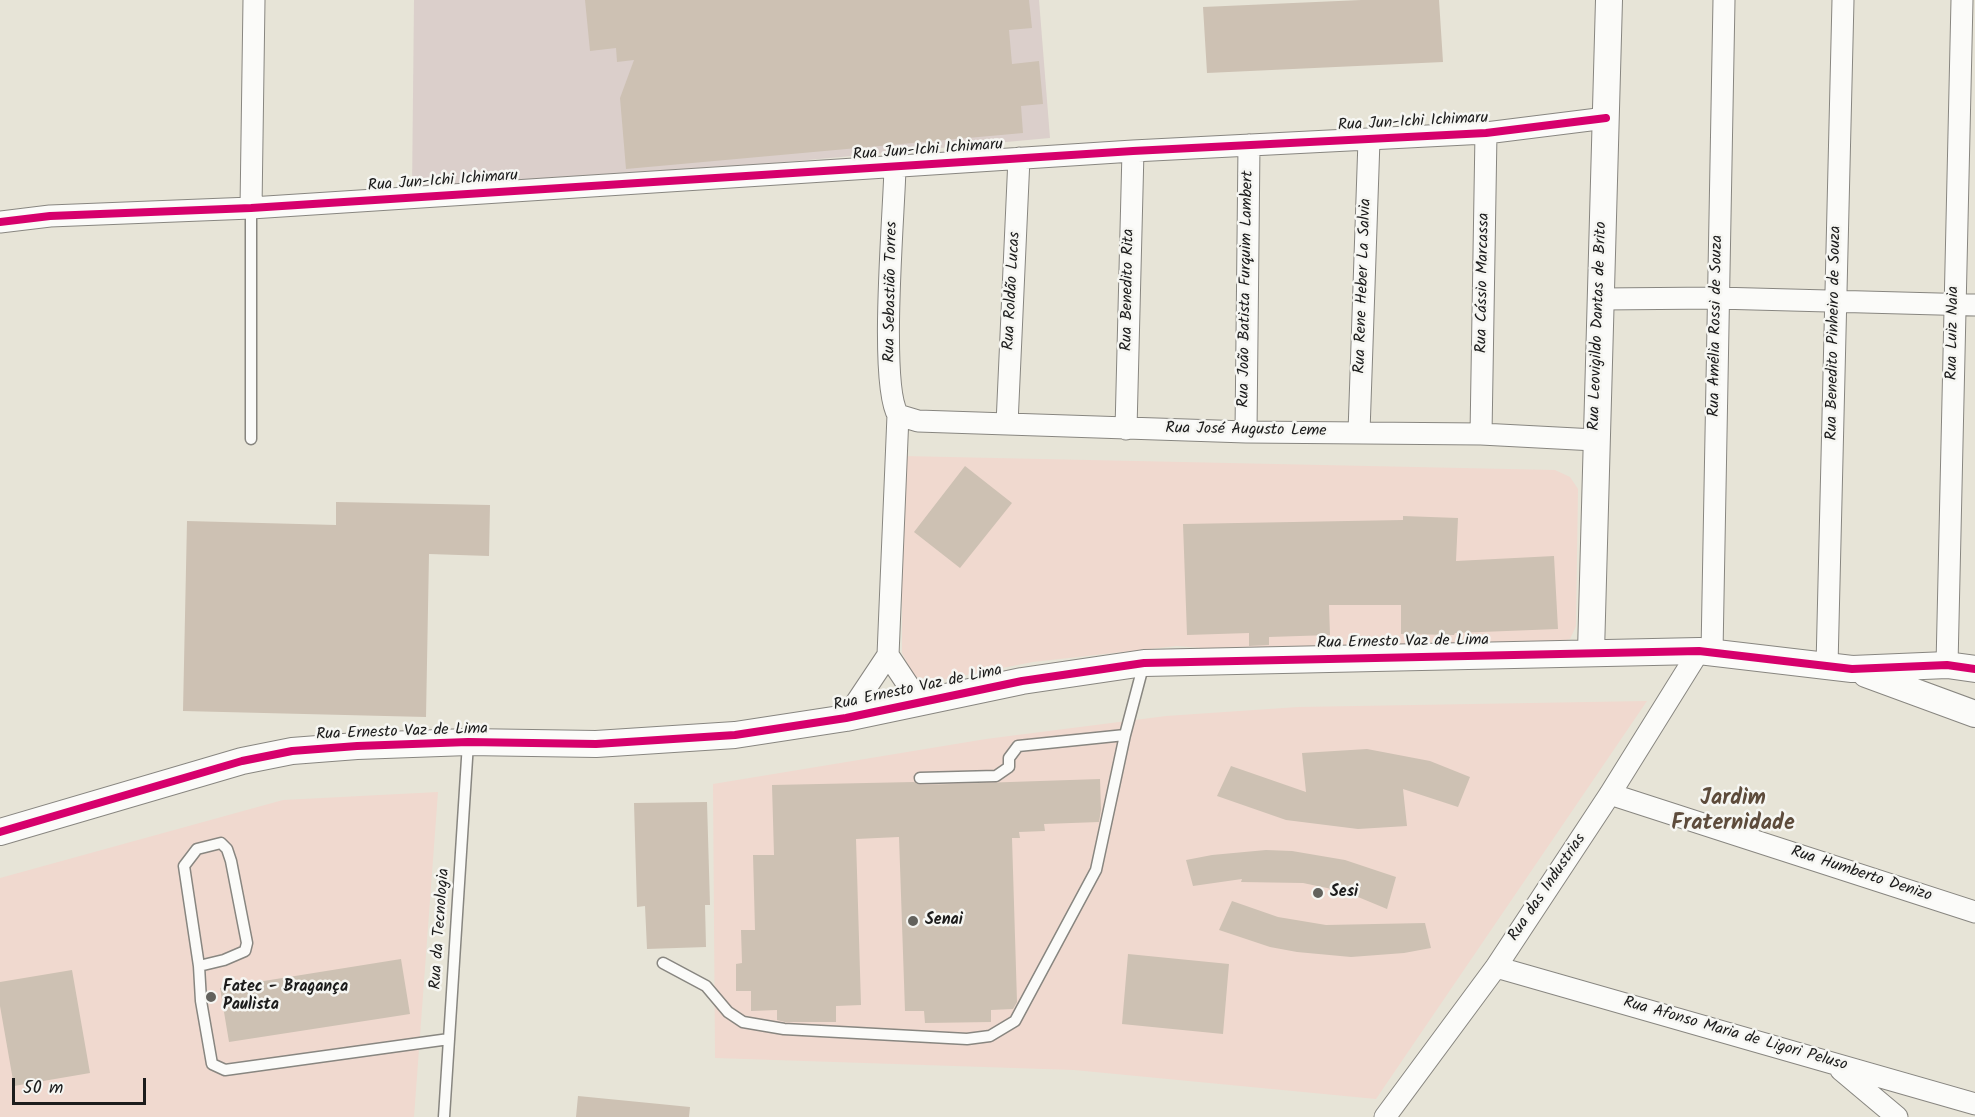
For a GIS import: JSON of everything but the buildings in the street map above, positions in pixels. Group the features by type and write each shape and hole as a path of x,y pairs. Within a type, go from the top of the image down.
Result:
{"street":[{"path":"251,208 254,0"},
{"name":"Rua Leovigildo Dantas de Brito","path":"1591,652 1595,440 1609,0"},
{"name":"Rua Amélia Rossi de Souza","path":"1706,652 1724,0"},
{"name":"Rua Benedito Pinheiro de Souza","path":"1839,667 1837,301 1843,0"},
{"name":"Rua Luiz Naia","path":"1947,666 1965,305 1962,0"},
{"name":"Rua Jun-Ichi Ichimaru","path":"0,222 50,216 251,208 895,168 1133,150 1486,133 1606,118"},
{"name":"Rua Cássio Marcassa","path":"1481,434 1486,133"},
{"name":"Rua Rene Heber La Salvia","path":"1359,432 1369,140"},
{"name":"Rua João Batista Furquim Lambert","path":"1246,432 1249,145"},
{"name":"Rua Benedito Rita","path":"1126,429 1133,150"},
{"name":"Rua Roldão Lucas","path":"1007,424 1019,158"},
{"name":"Rua Sebastião Torres","path":"888,655 898,415 892,399 889,351 895,168"},
{"path":"1601,299 1717,298 1965,305"},
{"name":"Rua José Augusto Leme","path":"898,415 918,421 1126,429 1481,434 1595,440"},
{"name":"Rua Ernesto Vaz de Lima","path":"0,832 252,759 292,751 468,742 596,744 735,735 846,718 1032,679 1144,663 1591,652 1706,652 1839,667"},
{"name":"Rua das Industrias","path":"1384,1117 1496,967 1706,652"},
{"path":"846,718 888,655 920,703"},
{"path":"1839,667 1947,666 1975,669"},
{"path":"1839,667 1975,714"},
{"name":"Rua Humberto Denizo","path":"1610,794 1975,912"},
{"name":"Rua Afonso Maria de Ligori Peluso","path":"1496,967 1975,1104"},
{"path":"1834,1064 1898,1117"}],"lane":[{"path":"251,208 251,439"},
{"path":"663,963 706,986 728,1012 743,1022 784,1029 967,1039 990,1035 1015,1021 1096,870 1125,735 1144,663"},
{"path":"920,778 996,776 1009,767 1010,758 1018,746 1125,735"},
{"name":"Rua da Tecnologia","path":"444,1117 468,742"},
{"path":"199,966 236,956 245,951 246,943 231,861 227,849 221,843 197,849 184,866 199,966 207,1042 212,1064 218,1069 225,1070 449,1039"}],"shaded area":[{"path":"414,0 1039,0 1050,138 632,176 412,190"},
{"path":"902,456 1555,470 1570,477 1578,489 1576,626 1570,639 1548,644 1249,652 1177,646 1033,662 941,680 914,677 902,653"},
{"path":"1647,701 1376,1099 1074,1070 715,1058 713,784 986,739 1166,716 1298,707"},
{"name":"Fatec - Bragança Paulista","path":"438,792 414,1117 0,1117 0,878 283,800"}],"cycle path":[{"path":"0,222 50,216 251,208 1133,151 1486,133 1606,118"},
{"path":"0,832 242,761 292,751 468,742 596,744 735,735 846,718 1022,681 1144,663 1699,651 1852,669 1947,665 1975,669"}],"place":[{"name":"Sesi","path":"1318,893"},
{"name":"Senai","path":"913,921"},
{"name":"Fatec - Bragança Paulista","path":"211,997"}],"district":[{"name":"Jardim Fraternidade","path":"1733,812"}]}
